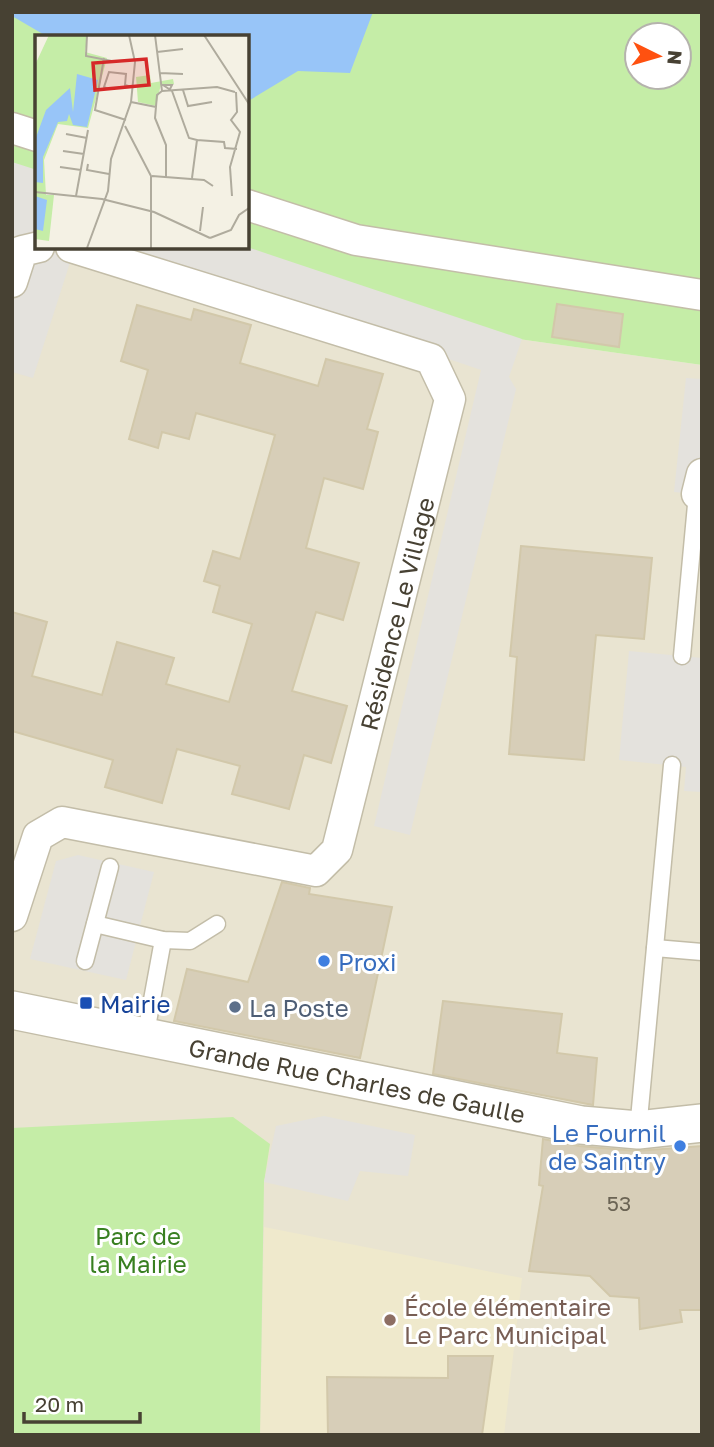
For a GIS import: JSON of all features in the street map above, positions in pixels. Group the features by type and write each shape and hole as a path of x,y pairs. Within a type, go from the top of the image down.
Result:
{"street":[{"path":"12,128 35,135"},
{"path":"248,205 356,240 702,295"},
{"path":"12,282 22,251 35,248"},
{"name":"Résidence Le Village","path":"12,916 38,836 62,822 316,871 337,850 450,399 431,359 74,248"},
{"name":"Grande Rue Charles de Gaulle","path":"12,1010 580,1125 638,1130 702,1123"}],"lane":[{"path":"682,656 699,484"},
{"path":"638,1130 672,765"},
{"path":"85,961 110,867"},
{"path":"95,924 163,940 190,941 217,924"},
{"path":"145,1038 163,940"},
{"path":"655,948 702,952"}],"shaded area":[{"path":"12,162 35,169 35,248 75,248 33,378 12,372"},
{"path":"12,165 35,248 427,326 702,365 702,1435 12,1435"},
{"path":"248,247 522,339 509,377 516,389 410,835 374,826 481,370 123,248"},
{"path":"686,378 702,379 702,495 674,492"},
{"path":"629,651 702,658 702,792 684,791 686,767 619,760"},
{"path":"78,855 154,872 126,980 30,959 56,861"},
{"path":"324,1116 415,1135 408,1176 360,1171 348,1201 264,1182 276,1126"},
{"name":"École élémentaire Le Parc Municipal","path":"264,1227 522,1278 504,1435 260,1435"}],"green space":[{"path":"12,12 702,12 702,365 427,326 229,248 248,248 248,35 35,35 35,173 12,165"},
{"name":"Parc de la Mairie","path":"233,1117 270,1144 264,1182 260,1435 12,1435 12,1128"}],"water":[{"path":"12,12 373,12 350,73 298,71 250,100 248,35 45,35 12,16"}],"building":[{"path":"557,304 623,314 619,347 552,337"},
{"path":"137,305 191,320 194,309 251,325 240,363 318,386 326,359 383,374 367,429 378,432 363,489 324,478 306,548 359,563 343,620 316,612 292,691 347,706 331,763 304,755 289,809 232,794 240,766 177,749 162,803 105,787 113,760 12,731 12,612 47,622 32,676 102,695 117,642 174,658 166,684 229,702 252,624 213,612 220,586 204,581 213,551 240,559 275,435 196,413 189,439 162,432 158,448 129,439 148,370 121,361"},
{"path":"521,546 652,558 644,639 596,635 584,760 509,754 517,657 510,656"},
{"path":"282,882 310,888 309,894 392,907 360,1058 174,1021 187,969 248,982"},
{"path":"443,1001 562,1014 557,1053 597,1058 593,1105 433,1074"},
{"path":"543,1139 579,1146 636,1151 702,1146 702,1310 680,1310 682,1322 640,1329 639,1298 610,1296 590,1276 529,1271 543,1186 539,1185"},
{"path":"448,1356 493,1356 482,1435 328,1435 327,1377 448,1378"}],"place":[{"name":"Proxi","path":"324,961"},
{"name":"Mairie","path":"86,1003"},
{"name":"La Poste","path":"235,1007"},
{"name":"Le Fournil de Saintry","path":"680,1146"},
{"name":"École élémentaire Le Parc Municipal","path":"390,1320"}]}
